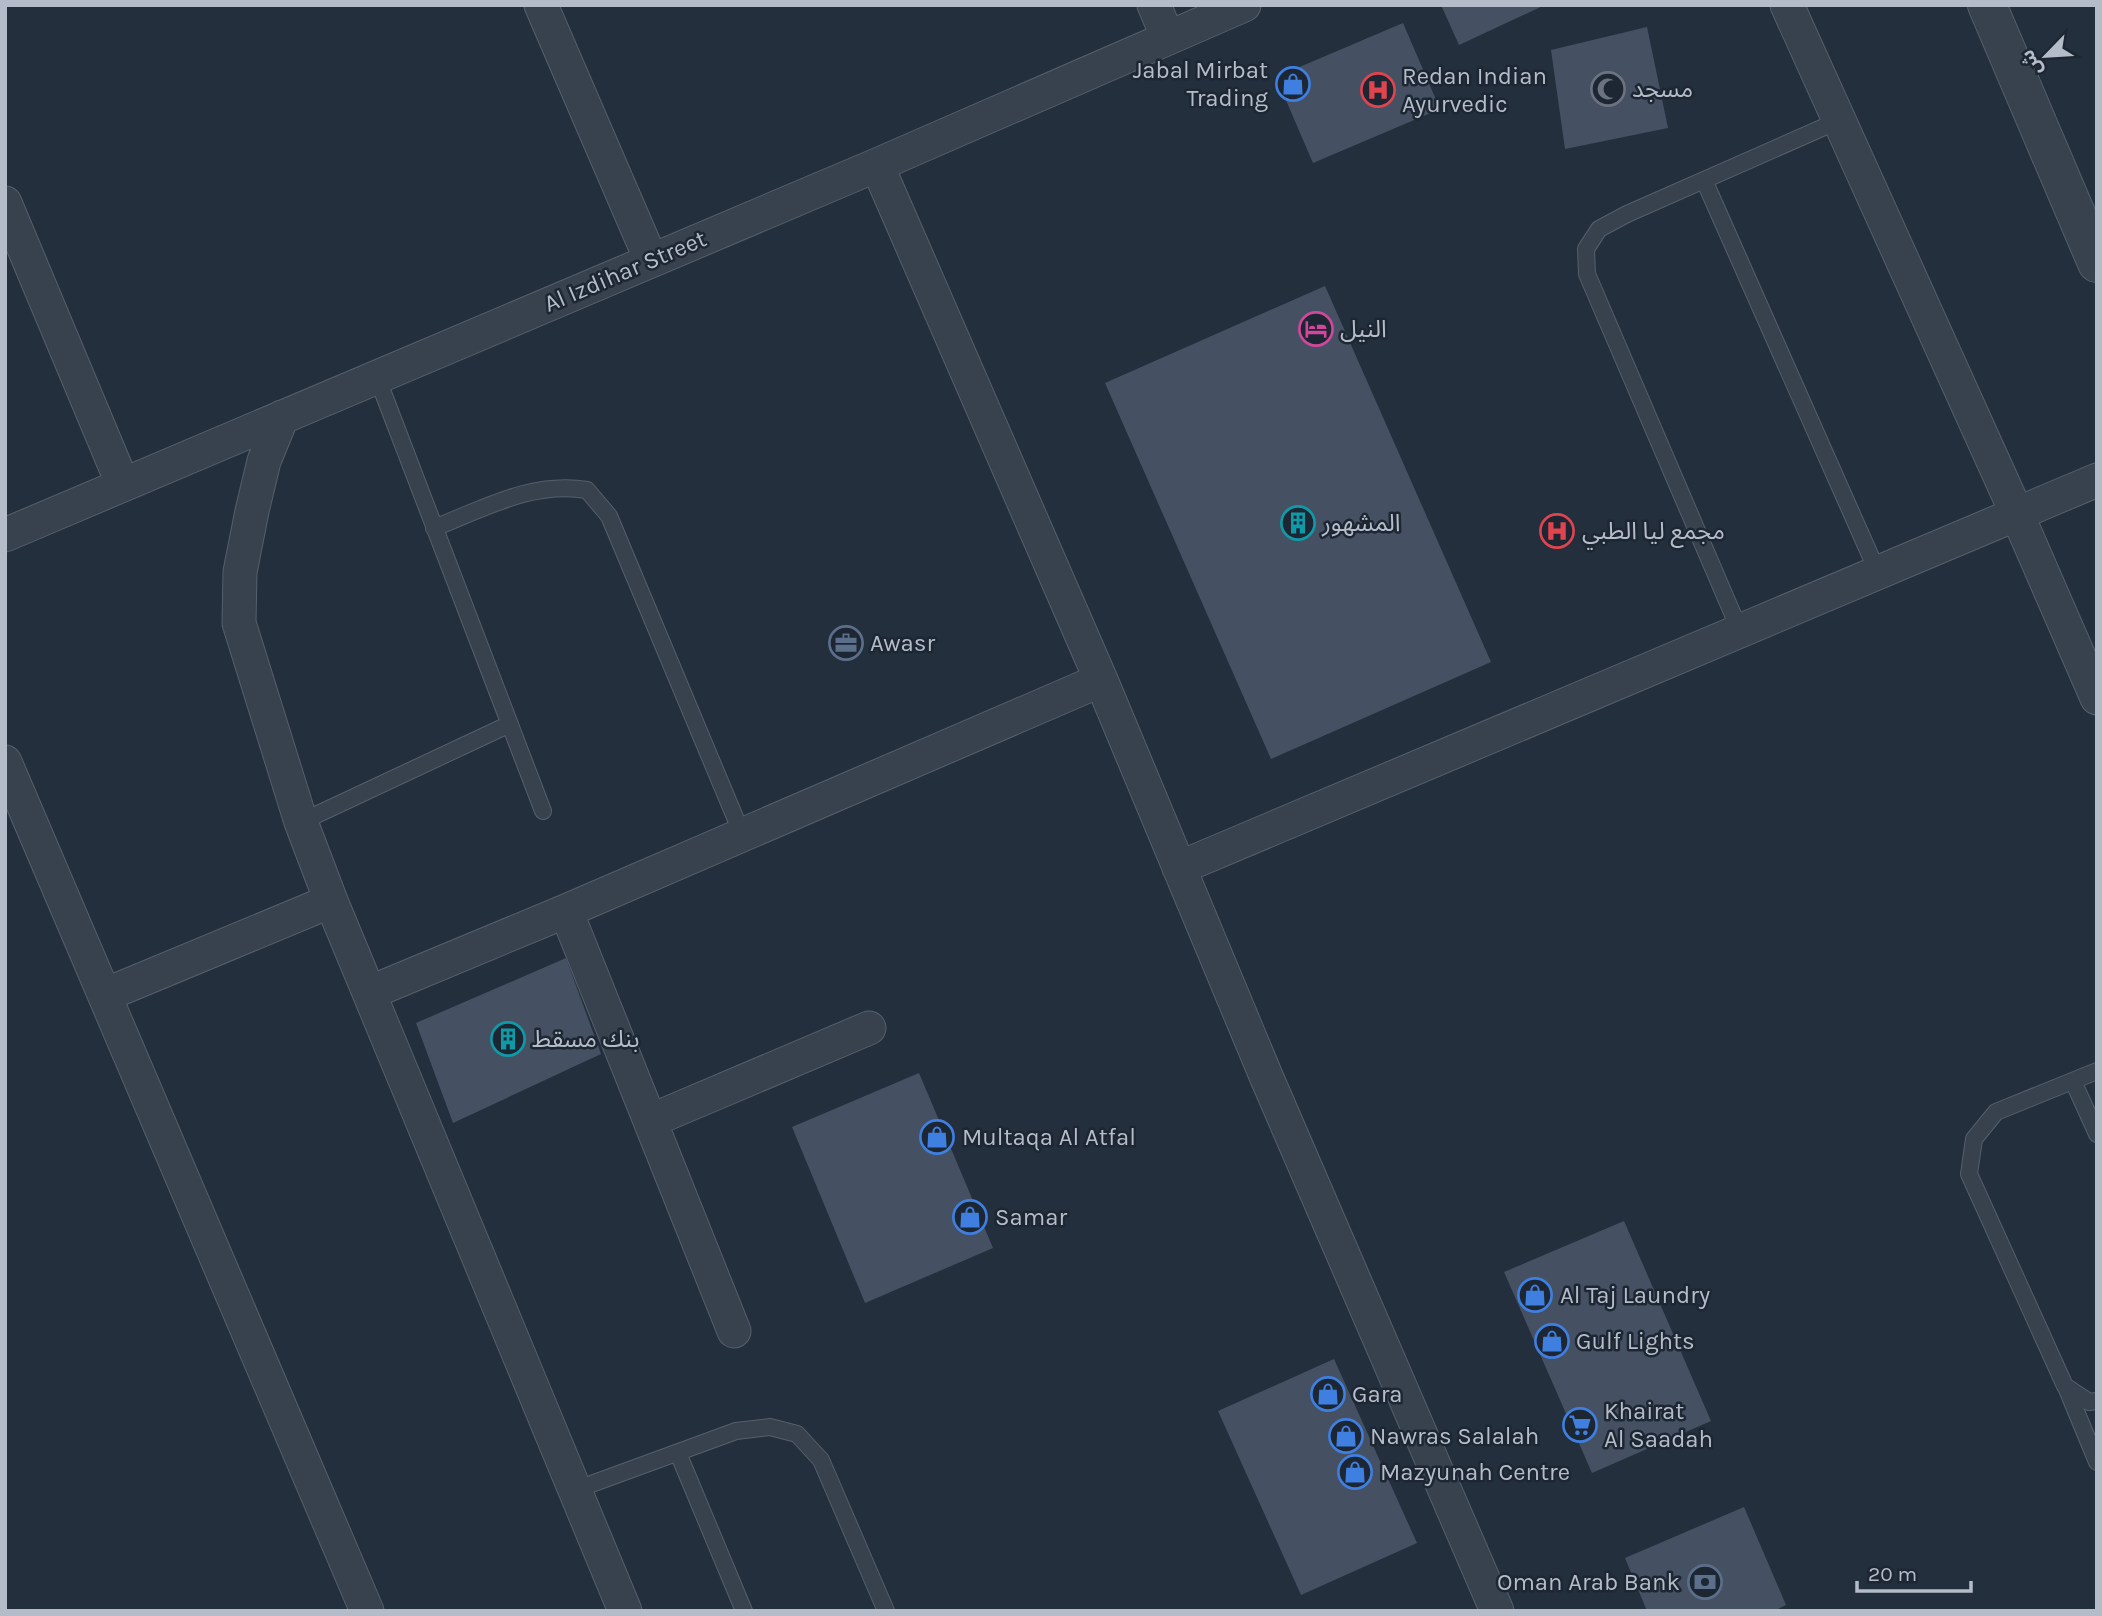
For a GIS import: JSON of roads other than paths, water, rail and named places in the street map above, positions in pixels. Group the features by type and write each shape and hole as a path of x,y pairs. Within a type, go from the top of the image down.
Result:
{"street":[{"path":"541,5 651,261"},
{"path":"1154,5 1168,38"},
{"name":"Al Izdihar Street","path":"5,535 877,165 1244,5"},
{"path":"1787,5 2017,514 2097,698"},
{"path":"1986,5 2097,263"},
{"path":"877,165 1101,680 1497,1611"},
{"path":"5,203 123,485"},
{"path":"282,417 264,461 252,511 240,572 239,623 301,822 331,901 625,1611"},
{"path":"1179,868 2097,481"},
{"path":"369,993 1101,680"},
{"path":"6,765 368,1611"},
{"path":"106,995 331,901"},
{"path":"566,911 734,1331"},
{"path":"650,1121 869,1028"}],"lane":[{"path":"1740,631 1587,274 1586,249 1599,229 1627,214 1840,120"},
{"path":"1704,180 1878,573"},
{"path":"377,377 542,811"},
{"path":"434,528 528,491 564,486 587,490 609,516 741,834"},
{"path":"301,822 510,724"},
{"path":"2097,1072 1996,1112 1973,1139 1969,1174 2097,1462"},
{"path":"2073,1081 2097,1134"},
{"path":"2065,1385 2089,1402 2097,1401"},
{"path":"575,1490 736,1431 770,1427 797,1434 821,1460 886,1611"},
{"path":"678,1453 744,1611"}],"place":[{"name":"Jabal Mirbat Trading","path":"1293,84"},
{"name":"مسجد","path":"1608,89"},
{"name":"Redan Indian Ayurvedic","path":"1378,90"},
{"name":"النيل","path":"1316,329"},
{"name":"المشهور","path":"1298,523"},
{"name":"مجمع ليا الطبي","path":"1557,531"},
{"name":"Awasr","path":"846,643"},
{"name":"بنك مسقط","path":"508,1039"},
{"name":"Multaqa Al Atfal","path":"937,1137"},
{"name":"Samar","path":"970,1217"},
{"name":"Al Taj Laundry","path":"1535,1295"},
{"name":"Gulf Lights","path":"1552,1341"},
{"name":"Gara","path":"1328,1394"},
{"name":"Khairat Al Saadah","path":"1580,1425"},
{"name":"Nawras Salalah","path":"1346,1436"},
{"name":"Mazyunah Centre","path":"1355,1472"},
{"name":"Oman Arab Bank","path":"1705,1582"}]}
